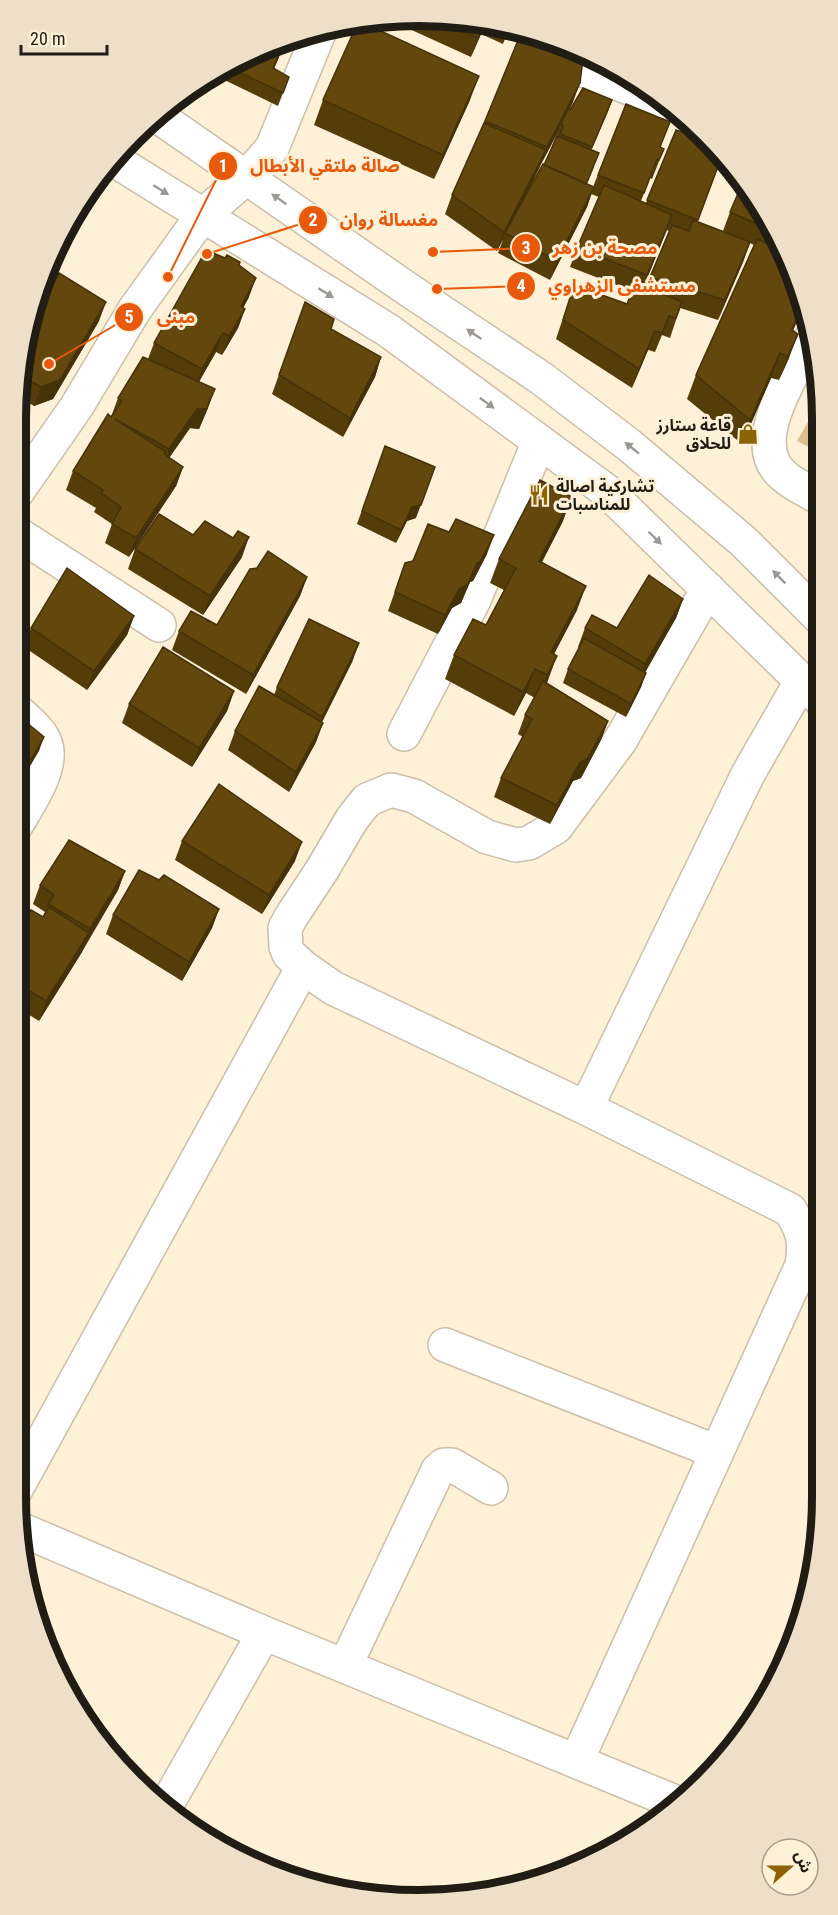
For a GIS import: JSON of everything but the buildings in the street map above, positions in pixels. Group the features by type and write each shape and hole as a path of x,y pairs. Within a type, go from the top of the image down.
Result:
{"street":[{"path":"26,479 77,406 135,309 202,216 247,177 272,148 316,39"},
{"path":"542,54 636,91"},
{"path":"163,120 397,282 541,378 629,445 744,542 812,610"},
{"path":"120,164 389,331 608,492 811,690 748,774 586,1108"},
{"path":"806,349 773,413 768,436 770,456 783,476 812,493"},
{"path":"404,734 474,600 538,441"},
{"path":"26,539 159,625"},
{"path":"577,1760 802,1265 805,1246 801,1228 790,1210 586,1108 333,988 289,954 286,947 285,928 352,819 367,800 391,790 414,796 486,837 516,845 529,843 556,827 620,741 708,589"},
{"path":"26,721 44,740 48,752 45,771 26,806"},
{"path":"26,1471 303,967"},
{"path":"444,1345 717,1452"},
{"path":"345,1666 438,1470 452,1465 491,1488"},
{"path":"27,1532 264,1633 669,1799"},
{"path":"169,1799 264,1633"}],"shaded area":[{"path":"812,415 812,449 797,441"}],"place":[{"name":"مصحة بن زهر","path":"433,252"},
{"name":"مغسالة روان","path":"207,254"},
{"name":"صالة ملتقي الأبطال","path":"168,277"},
{"name":"مستشفى الزهراوي","path":"437,289"},
{"name":"مبنى","path":"49,364"},
{"name":"قاعة ستارز للحلاق","path":"748,434"},
{"name":"تشاركية اصالة للمناسبات","path":"539,495"}]}
